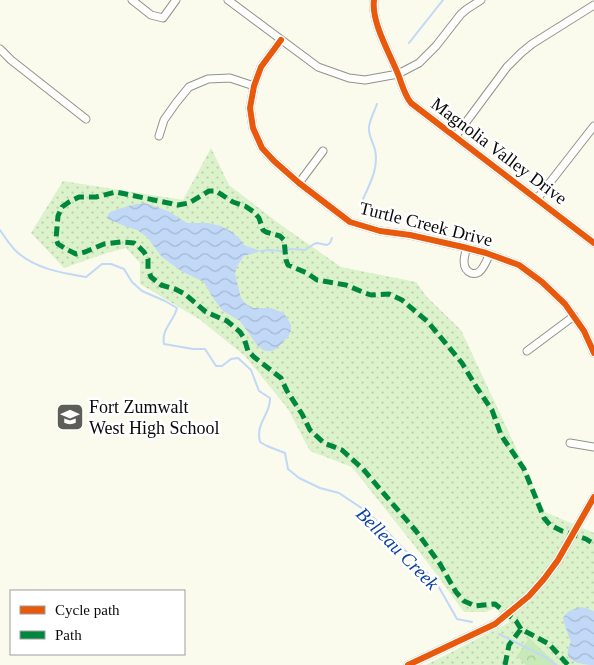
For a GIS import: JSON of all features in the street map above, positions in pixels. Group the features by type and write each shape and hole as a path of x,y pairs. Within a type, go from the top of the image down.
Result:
{"street":[{"path":"132,0 151,15 163,18 176,0"},
{"path":"228,0 318,68 340,76 365,80 398,74 419,63 436,46 461,14 481,0"},
{"name":"Magnolia Valley Drive","path":"374,0 374,14 378,26 410,103 594,243"},
{"path":"455,137 508,66 521,53 594,5"},
{"name":"Turtle Creek Drive","path":"280,40 261,67 254,86 250,108 253,128 262,148 274,161 299,183 350,222 380,231 467,248 489,254 519,266 542,282 564,304 584,331 594,353"},
{"path":"0,49 11,60 86,119"},
{"path":"159,136 164,120 189,87 208,79 230,78 254,86"},
{"path":"536,199 594,126"},
{"path":"299,183 323,151"},
{"name":"Turtle Creek Drive","path":"467,248 464,265 469,272 474,274 479,272 487,261 489,254"},
{"path":"527,351 574,316"},
{"path":"570,443 594,447"},
{"path":"408,665 495,624 529,596 558,560 594,497"}],"green space":[{"path":"211,148 229,185 281,225 341,267 416,282 426,296 461,330 545,512 594,533 594,665 426,665 510,622 495,608 486,612 464,612 352,467 310,451 288,409 245,356 199,319 140,284 140,263 126,248 64,268 31,233 63,181 183,200"},
{"path":"529,638 558,665 526,665 517,656"}],"water":[{"path":"145,203 168,211 187,223 208,223 221,226 232,232 246,246 261,251 244,256 237,266 235,274 241,298 246,304 253,308 270,308 284,313 291,325 288,337 277,348 272,351 263,350 257,345 240,321 223,311 204,282 181,271 162,257 147,237 137,230 108,219 108,214 116,210"},
{"path":"582,607 594,611 594,665 576,662 568,654 571,642 563,618 571,610"}],"waterway":[{"path":"409,43 443,0"},
{"path":"363,199 376,163 375,150 369,130 370,121 377,104"},
{"name":"Belleau Creek","path":"0,230 10,244 24,258 50,269 86,277 102,264 111,264 124,269 132,282 142,291 177,308 164,334 164,344 205,349 216,366 222,366 231,359 238,358 251,370 259,391 270,398 270,404 261,424 260,442 285,453 288,469 299,478 320,488 339,493 369,513 436,582 457,619 472,622"},
{"path":"261,251 305,250 317,243 327,245 332,238"},
{"name":"Belleau Creek","path":"499,634 545,657 556,665"}],"marked path":[{"path":"521,629 516,621 495,604 475,606 464,601 456,592 440,564 416,531 363,469 342,450 324,443 310,430 281,378 248,351 240,332 227,321 206,312 185,294 161,285 151,277 148,269 148,259 139,247 134,243 121,242 104,244 76,254 58,244 56,239 58,216 62,207 79,197 96,197 116,192 178,205 189,203 209,191 216,191 254,212 259,218 263,230 280,236 284,240 288,265 307,273 317,280 346,285 371,295 389,294 402,300 428,322 462,363 492,410 501,435 524,469 544,518 550,525 594,544"},
{"path":"505,665 509,645 521,629 549,644 568,665"}],"cycle path":[{"path":"374,0 375,18 378,28 411,103 594,243"},
{"path":"281,40 261,67 254,86 250,108 253,128 262,148 274,161 299,183 350,222 380,231 410,235 463,247 519,265 542,282 565,304 584,331 594,353"},
{"path":"408,665 495,624 529,596 558,560 594,497"}],"place":[{"name":"Fort Zumwalt West High School","path":"70,417"}]}
